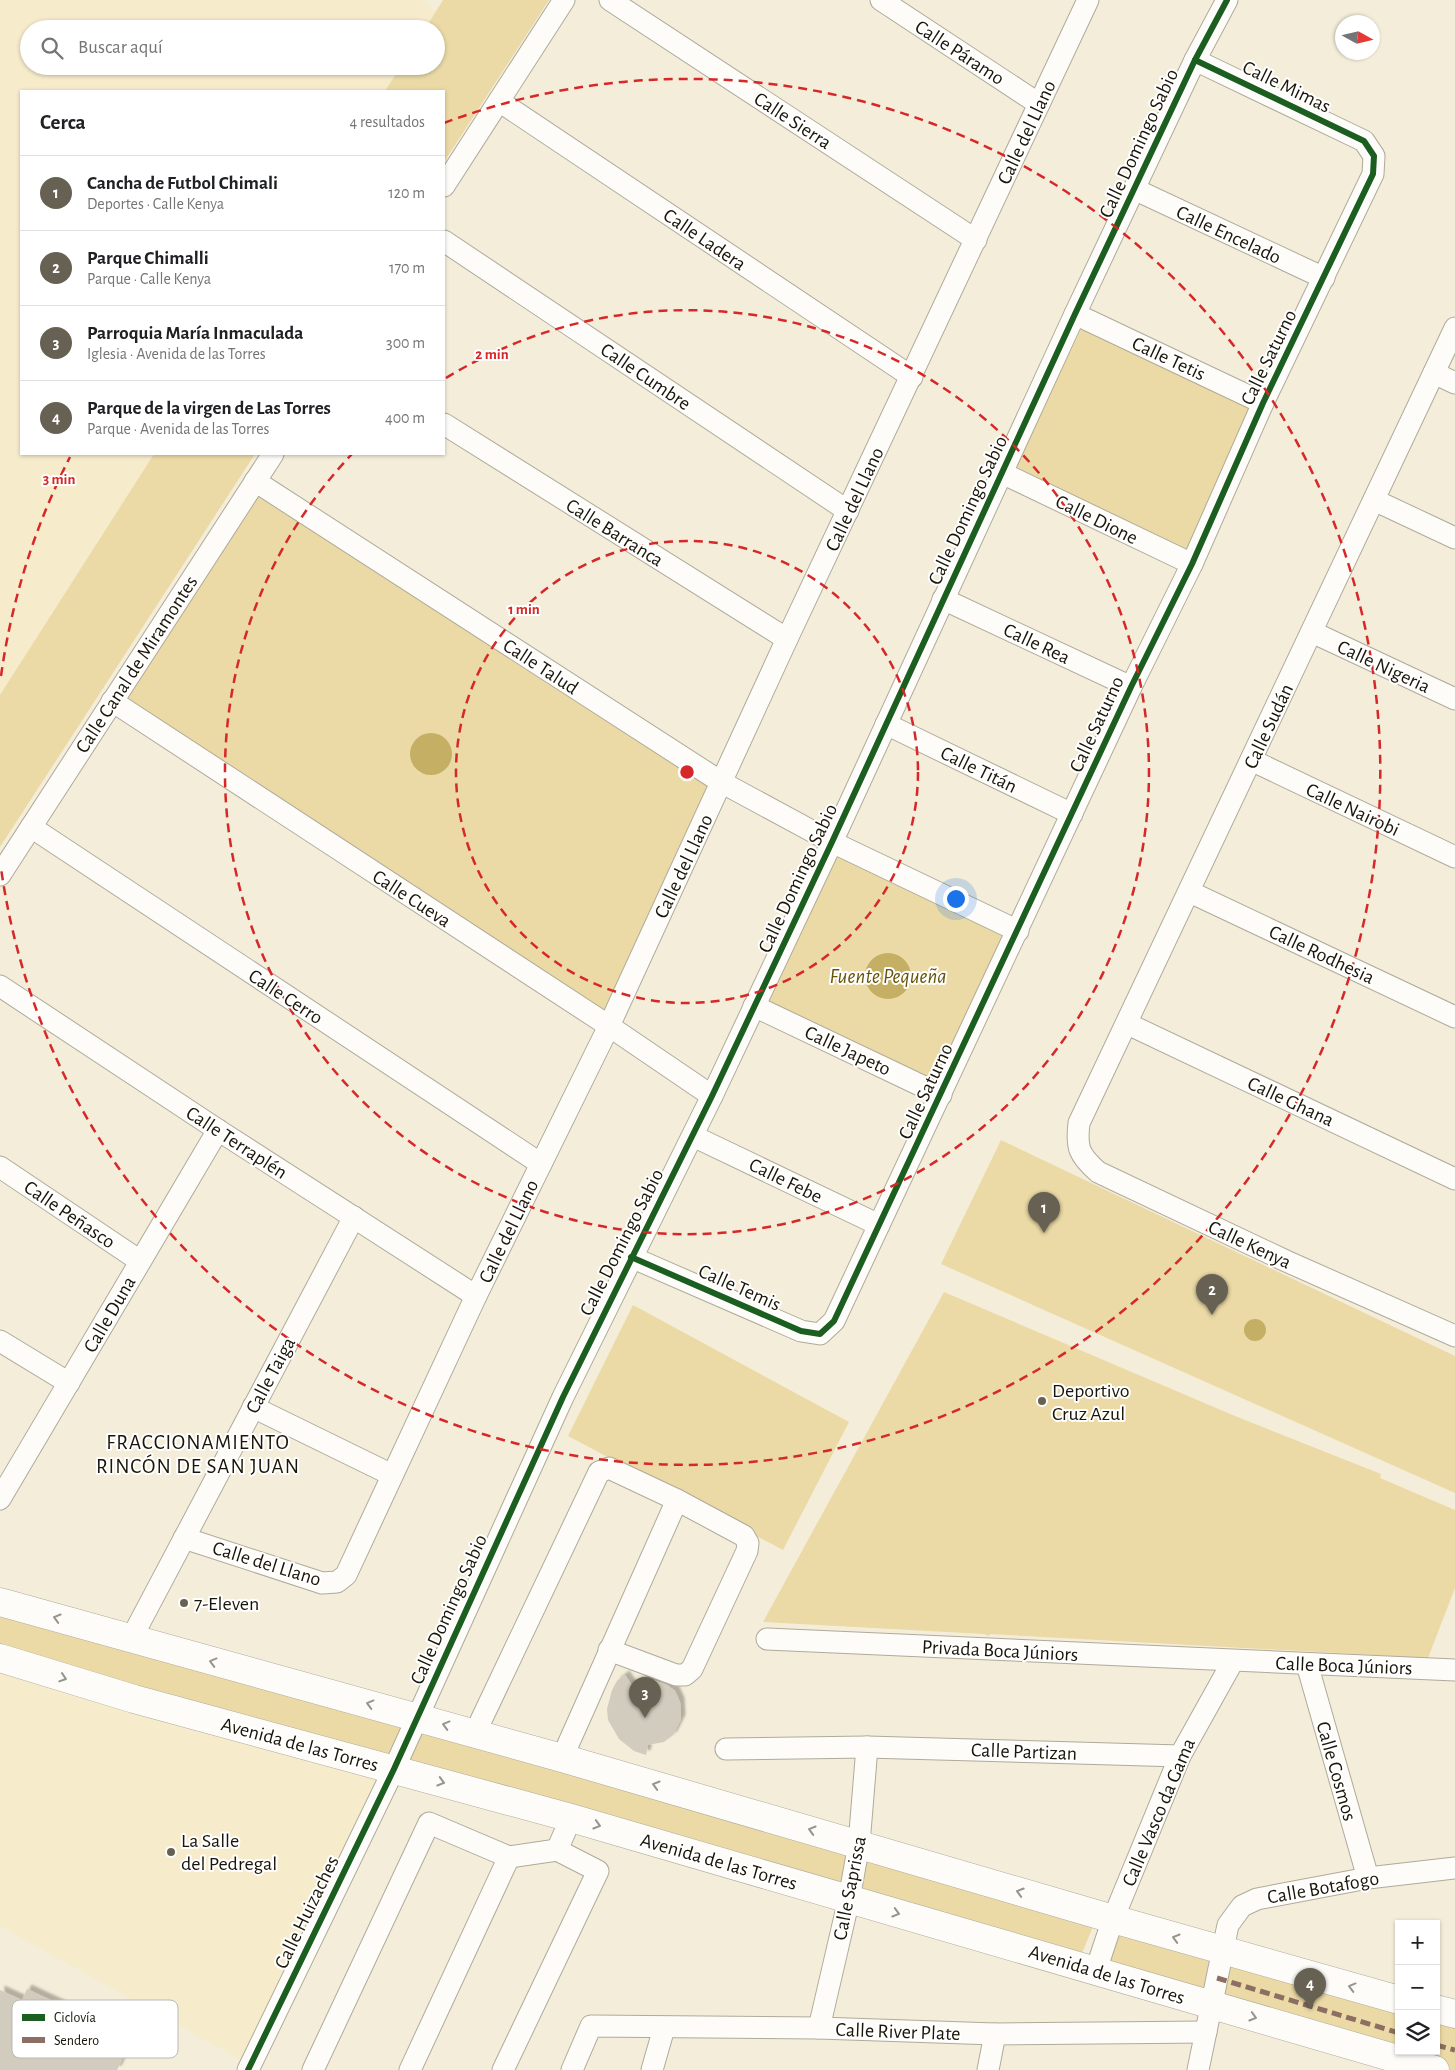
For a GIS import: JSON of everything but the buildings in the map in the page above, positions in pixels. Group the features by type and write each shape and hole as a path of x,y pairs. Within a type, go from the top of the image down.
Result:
{"street":[{"path":"445,184 564,0"},
{"name":"Calle Sierra","path":"610,0 976,240"},
{"name":"Calle Páramo","path":"881,0 1039,104"},
{"name":"Calle del Llano","path":"184,1538 322,1583 337,1582 346,1575 476,1296 609,1026 787,639 1088,0"},
{"name":"Calle Domingo Sabio","path":"394,1769 563,1397 631,1257 693,1136 832,842 1075,314 1195,60 1227,0"},
{"name":"Calle Mimas","path":"1195,60 1364,141"},
{"name":"Calle Ladera","path":"499,101 912,377"},
{"name":"Calle Saturno","path":"834,1321 1131,687 1192,564 1263,403 1373,174 1374,156 1364,141"},
{"name":"Calle Encelado","path":"1134,189 1324,278"},
{"name":"Calle Cumbre","path":"445,242 848,511"},
{"name":"Calle Tetis","path":"1075,314 1263,403"},
{"name":"Calle Sudán","path":"1079,1122 1128,1024 1455,328"},
{"path":"1434,373 1455,383"},
{"name":"Calle Barranca","path":"445,425 787,639"},
{"name":"Calle Canal de Miramontes","path":"0,875 272,455"},
{"name":"Calle Dione","path":"1002,473 1192,564"},
{"name":"Calle Talud","path":"256,481 721,782 832,842 1018,931"},
{"path":"1374,500 1455,538"},
{"name":"Calle Rea","path":"943,599 1131,687"},
{"name":"Calle Nigeria","path":"1312,632 1455,699"},
{"name":"Calle Cueva","path":"112,701 609,1026 712,1096"},
{"name":"Calle Titán","path":"886,724 1072,814"},
{"name":"Calle Nairobi","path":"1251,760 1455,857"},
{"name":"Calle Cerro","path":"31,827 541,1164"},
{"name":"Calle Rodhesia","path":"1190,892 1455,1017"},
{"name":"Calle Terraplén","path":"0,986 218,1130 476,1296"},
{"name":"Calle Japeto","path":"754,1006 941,1095"},
{"name":"Calle Ghana","path":"1128,1024 1455,1179"},
{"name":"Calle Kenya","path":"1079,1122 1079,1150 1086,1161 1098,1172 1286,1261 1455,1336"},
{"name":"Calle Duna","path":"0,1499 218,1130"},
{"name":"Calle Febe","path":"693,1136 879,1225"},
{"name":"Calle Peñasco","path":"0,1167 140,1261"},
{"name":"Calle Taiga","path":"131,1639 354,1217"},
{"name":"Calle Temis","path":"631,1257 801,1331 820,1334 834,1321"},
{"path":"0,1341 69,1383"},
{"path":"253,1407 392,1475"},
{"path":"475,1733 599,1472 609,1468 619,1471 677,1500 744,1536 748,1543 747,1551 692,1669 685,1675 676,1675 609,1650"},
{"path":"562,1758 677,1500"},
{"path":"0,1602 475,1733 1223,1951 1395,1999"},
{"name":"Privada Boca Júniors","path":"767,1639 1233,1661"},
{"name":"Avenida de las Torres","path":"0,1658 134,1699 571,1818 1096,1970 1212,2006 1380,2062 1436,2070"},
{"name":"Calle Boca Júniors","path":"1233,1661 1455,1670"},
{"name":"Calle Vasco da Gama","path":"1096,1970 1113,1919 1180,1756 1233,1661"},
{"name":"Calle Cosmos","path":"1307,1664 1368,1878"},
{"name":"Calle Partizan","path":"726,1749 867,1747 1180,1756"},
{"name":"Calle Saprissa","path":"819,2028 849,1899 859,1844 867,1747"},
{"name":"Calle Huizaches","path":"248,2070 394,1769"},
{"path":"557,1850 571,1818"},
{"path":"314,2070 429,1823 509,1857 557,1850 598,1871 502,2070"},
{"path":"410,2070 509,1857"},
{"name":"Calle Botafogo","path":"1198,2070 1223,1951 1232,1918 1236,1912 1249,1902 1368,1878 1455,1868"},
{"path":"1440,2010 1455,2014"},
{"name":"Calle River Plate","path":"572,2070 591,2026 819,2028 995,2034 1206,2032"},
{"path":"652,2070 664,2028"},
{"path":"988,2070 995,2034"}],"shaded area":[{"path":"0,0 423,0 435,13 431,20 20,20 20,75 395,75 386,90 20,90 20,455 153,455 0,695"},
{"path":"443,0 549,0 445,160 445,90 386,90 395,75 445,75 445,20 431,20"},
{"path":"1084,323 1263,411 1191,560 1013,471"},
{"path":"153,455 254,455 0,847 0,695"},
{"path":"259,489 712,786 610,1017 121,699"},
{"path":"834,845 1016,932 941,1093 760,1004"},
{"path":"1001,1140 1455,1356 1455,1493 941,1264"},
{"name":"Deportivo Cruz Azul","path":"944,1292 1235,1416 1381,1474 1380,1478 1455,1510 1455,1588 1428,1658 990,1634 989,1636 984,1634 763,1622"},
{"path":"633,1305 849,1422 783,1550 568,1436"},
{"path":"0,1607 404,1723 385,1761 0,1652"},
{"name":"La Salle del Pedregal","path":"0,1665 377,1779 241,2060 178,2025 178,2000 133,2000 0,1926"},
{"path":"422,1721 853,1839 841,1905 400,1769"},
{"path":"864,1842 1099,1912 1073,1975 852,1907"},
{"path":"1113,1907 1217,1935 1201,2011 1085,1977"},
{"path":"1234,1941 1395,1985 1395,2055 1440,2055 1440,1998 1455,2003 1455,2070 1391,2070 1220,2016"}],"water":[{"path":"431,733 446,739 452,754 446,769 431,775 416,769 410,754 416,739"},
{"name":"Fuente Pequeña","path":"888,953 901,957 907,963 911,976 907,989 901,995 888,999 875,995 869,989 865,976 869,963 875,957"},
{"path":"1251,1319 1259,1319 1266,1326 1266,1334 1259,1341 1251,1341 1244,1334 1244,1326"}],"marked path":[{"path":"1217,1978 1395,2032"},
{"path":"1440,2046 1455,2050"}],"cycle path":[{"path":"248,2070 394,1769 563,1397 712,1096 832,842 1075,314 1195,60 1227,0"},
{"path":"631,1257 801,1331 820,1334 834,1321 1131,687 1192,564 1263,403 1373,174 1374,156 1364,141 1195,60"}],"place":[{"name":"Cancha de Futbol Chimali","path":"1044,1233"},
{"name":"Parque Chimalli","path":"1212,1315"},
{"name":"Deportivo Cruz Azul","path":"1042,1401"},
{"name":"7-Eleven","path":"184,1603"},
{"name":"Parroquia María Inmaculada","path":"645,1718"},
{"name":"La Salle del Pedregal","path":"171,1852"},
{"name":"Parque de la virgen de Las Torres","path":"1310,2009"}],"district":[{"name":"FRACCIONAMIENTO RINCÓN DE SAN JUAN","path":"198,1454"}]}
